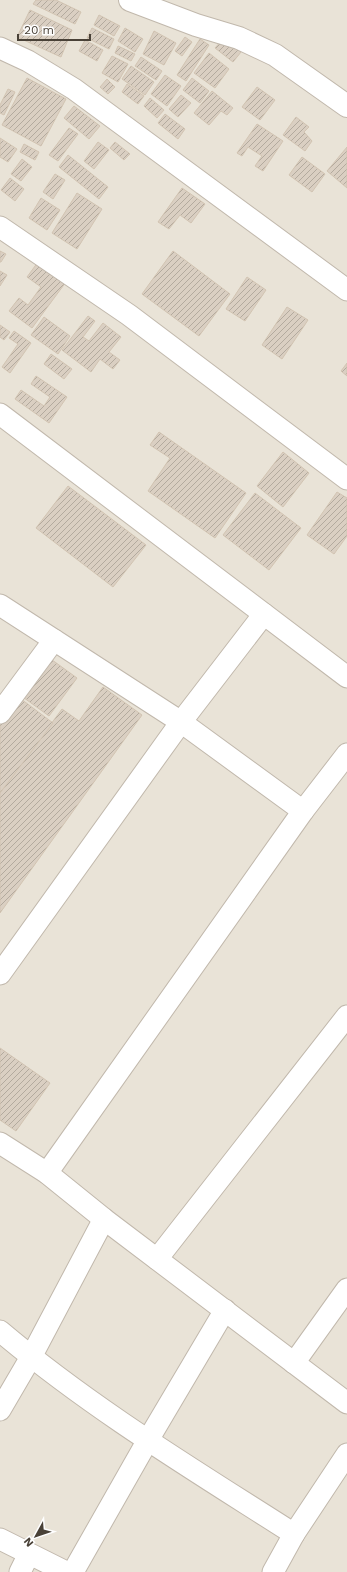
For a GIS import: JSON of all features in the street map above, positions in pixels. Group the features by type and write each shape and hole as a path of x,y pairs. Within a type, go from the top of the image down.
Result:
{"street":[{"path":"130,0 196,25 239,38 275,55 347,106"},
{"path":"0,48 28,61 74,89 347,290"},
{"path":"0,227 129,315 347,479"},
{"path":"2,422 264,614 347,677"},
{"path":"0,605 181,722 303,811"},
{"path":"0,974 181,722 264,614"},
{"path":"0,713 54,640"},
{"path":"47,1173 303,811 347,754"},
{"path":"157,1259 347,1016"},
{"path":"0,1143 47,1173 104,1219 347,1403"},
{"path":"0,1410 31,1357 104,1219"},
{"path":"294,1363 347,1290"},
{"path":"73,1572 148,1440 225,1310"},
{"path":"0,1331 31,1357 148,1440 294,1534"},
{"path":"273,1572 294,1534 347,1454"},
{"path":"0,1539 66,1572"},
{"path":"20,1572 29,1554"}],"shaded area":[{"path":"0,0 347,0 347,1572 0,1572"}],"building":[{"path":"36,0 56,0 81,12 75,24 33,4"},
{"path":"30,10 72,30 61,57 17,37"},
{"path":"99,15 120,26 114,36 94,25"},
{"path":"92,28 114,39 109,49 87,38"},
{"path":"125,28 143,39 135,52 118,41"},
{"path":"154,31 176,43 164,65 143,54"},
{"path":"185,37 192,42 182,56 175,51"},
{"path":"200,39 209,45 186,81 177,75"},
{"path":"223,39 241,52 233,62 215,48"},
{"path":"85,40 103,50 97,61 79,51"},
{"path":"118,46 135,54 131,61 115,53"},
{"path":"209,53 229,69 215,88 194,73"},
{"path":"112,56 128,64 118,82 102,73"},
{"path":"141,57 162,71 156,80 135,66"},
{"path":"131,66 154,82 145,95 122,79"},
{"path":"165,75 181,86 167,106 151,94"},
{"path":"27,78 66,99 41,146 2,125"},
{"path":"192,78 209,91 200,103 183,90"},
{"path":"107,79 115,87 108,94 100,87"},
{"path":"127,84 144,96 138,104 122,92"},
{"path":"257,87 275,100 260,120 242,107"},
{"path":"8,89 15,92 4,115 0,113 0,105"},
{"path":"212,91 233,108 227,115 221,111 209,125 194,113"},
{"path":"181,95 191,103 178,117 169,109"},
{"path":"150,98 164,110 157,118 144,106"},
{"path":"74,106 100,126 89,139 64,118"},
{"path":"165,114 185,129 178,139 158,123"},
{"path":"296,117 309,127 304,132 312,141 305,151 283,135"},
{"path":"257,124 283,141 263,171 255,166 262,156 248,147 242,156 237,153"},
{"path":"69,128 78,134 58,161 49,155"},
{"path":"0,138 17,149 8,162 0,157"},
{"path":"98,142 109,150 94,169 84,161"},
{"path":"115,142 130,154 124,160 110,148"},
{"path":"24,144 39,152 35,160 20,152"},
{"path":"347,147 347,188 327,171"},
{"path":"68,155 108,187 99,199 59,167"},
{"path":"302,157 325,174 312,192 289,175"},
{"path":"22,159 32,167 21,181 11,174"},
{"path":"55,174 65,180 53,199 43,192"},
{"path":"10,178 24,189 15,201 1,190"},
{"path":"182,188 205,204 191,223 180,215 169,229 158,222"},
{"path":"77,193 102,209 77,249 52,233"},
{"path":"41,198 60,210 47,230 29,218"},
{"path":"0,251 6,254 1,262 0,262"},
{"path":"173,251 230,294 199,336 142,294"},
{"path":"38,262 66,282 32,328 9,311 19,298 28,305 41,287 27,277"},
{"path":"0,271 7,275 0,286"},
{"path":"247,277 266,290 245,321 226,309"},
{"path":"287,307 308,320 282,359 262,345"},
{"path":"88,316 95,321 83,337 89,341 103,323 121,337 109,352 120,360 113,369 100,359 91,372 62,350"},
{"path":"44,317 70,336 58,354 31,335"},
{"path":"0,325 10,332 4,340 0,337"},
{"path":"14,331 31,343 10,373 2,367 18,344 9,338"},
{"path":"51,354 72,369 64,379 44,364"},
{"path":"347,363 347,376 341,371"},
{"path":"36,376 67,397 49,423 15,399 21,390 44,406 50,397 31,384"},
{"path":"159,432 246,493 215,538 148,491 170,458 150,445"},
{"path":"283,452 309,473 283,507 257,486"},
{"path":"68,486 146,545 113,587 36,528"},
{"path":"337,492 347,498 347,536 334,554 307,535"},
{"path":"255,493 301,528 269,570 223,535"},
{"path":"37,649 77,678 49,716 9,687"},
{"path":"103,687 142,715 0,913 0,793 62,709 79,721"},
{"path":"9,690 53,723 0,793 0,701"},
{"path":"0,1048 50,1083 16,1131 0,1120"}]}
